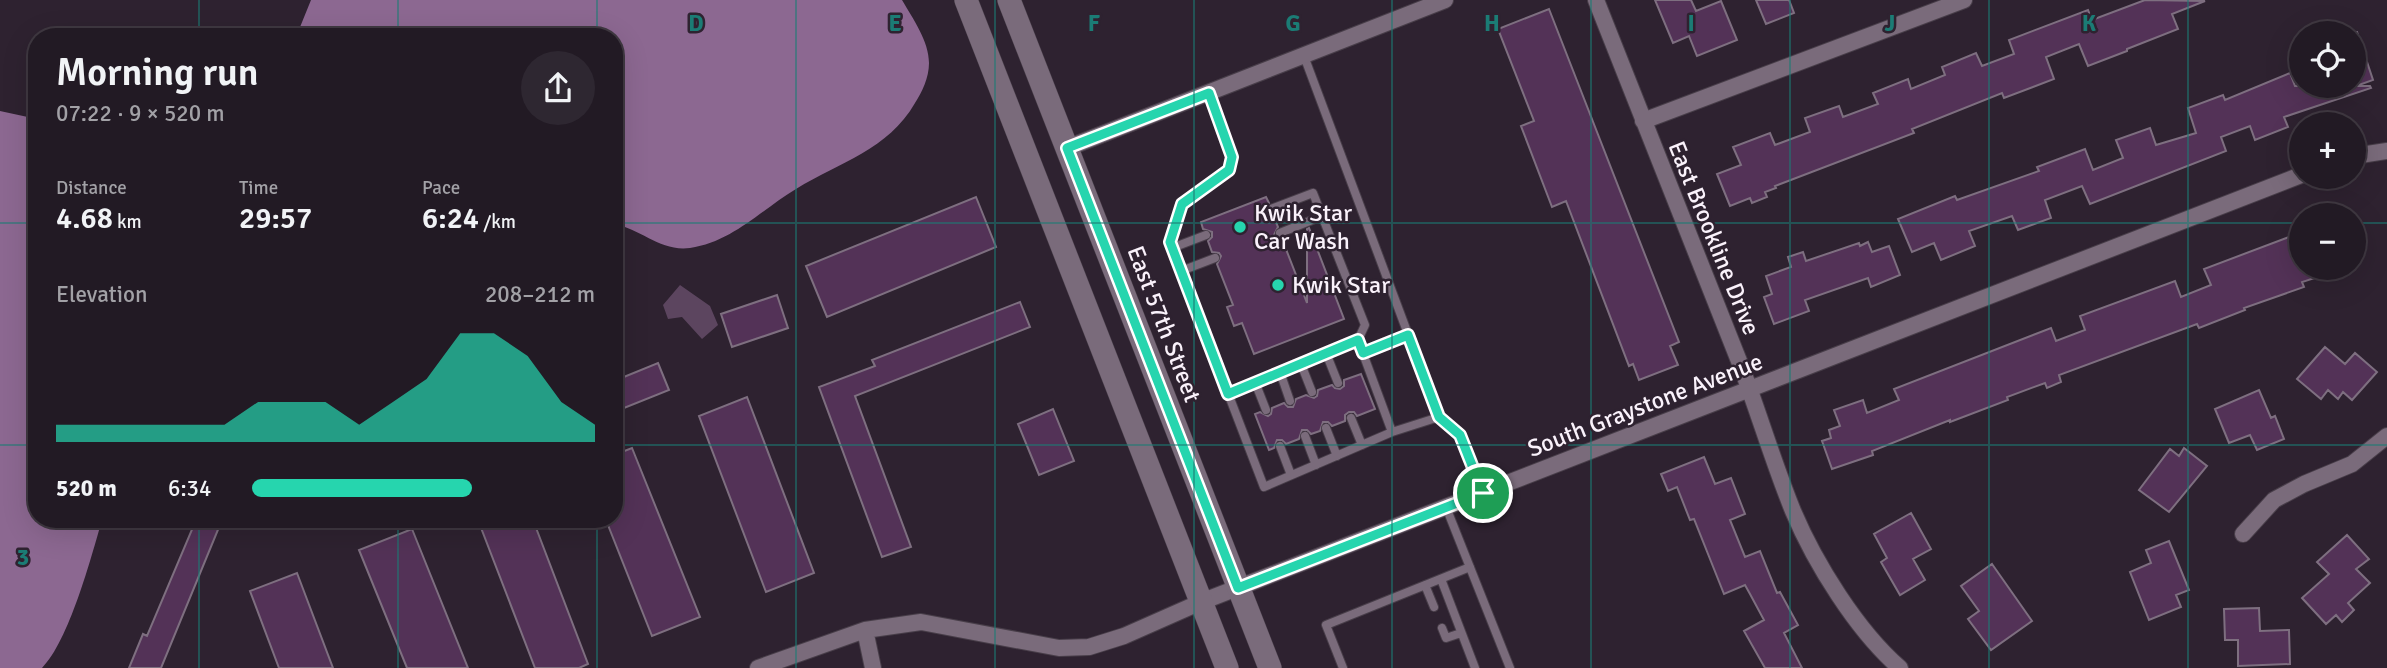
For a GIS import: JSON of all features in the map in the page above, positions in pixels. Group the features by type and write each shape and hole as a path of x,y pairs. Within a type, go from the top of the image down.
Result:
{"main road":[{"path":"966,0 1227,668"},
{"name":"East 57th Street","path":"1009,0 1270,668"}],"street":[{"path":"1067,148 1445,0"},
{"name":"East Brookline Drive","path":"1596,0 1750,388 1793,512 1854,618 1886,656 1900,668"},
{"path":"1643,121 1964,0"},
{"path":"2366,154 2387,151"},
{"name":"South Graystone Avenue","path":"758,668 865,630 921,622 1059,648 1089,647 1124,636 1201,602 2289,180"},
{"path":"2244,534 2274,500 2352,464 2387,436"},
{"path":"865,630 873,668"}],"lane":[{"path":"1304,55 1439,417 1460,435 1483,493"},
{"path":"1209,93 1232,157 1229,170 1182,204 1170,242 1264,487 1392,432 1439,417"},
{"path":"1228,394 1358,340 1365,326 1313,193 1271,209"},
{"path":"1280,233 1322,216"},
{"path":"1172,247 1206,234"},
{"path":"1181,271 1214,258"},
{"path":"1363,353 1408,335"},
{"path":"1358,340 1392,432"},
{"path":"1326,353 1338,383"},
{"path":"1301,364 1312,393"},
{"path":"1280,372 1290,401"},
{"path":"1255,382 1266,410"},
{"path":"1351,418 1362,445"},
{"path":"1326,428 1337,456"},
{"path":"1305,436 1316,465"},
{"path":"1280,446 1291,475"},
{"path":"1446,507 1510,668"},
{"path":"1343,668 1326,625 1470,567"},
{"path":"1441,579 1475,668"},
{"path":"1425,585 1434,607"},
{"path":"1442,628 1446,638 1461,632"}],"shaded area":[{"path":"311,0 902,0 923,38 929,69 925,84 904,119 877,144 796,189 733,232 705,245 680,248 670,247 623,227 623,28 300,28"},
{"path":"0,111 28,117 28,528 100,528 70,619 52,655 42,668 0,668"},
{"path":"680,285 710,306 718,325 702,339 682,317 668,319 663,305"}],"building":[{"path":"1655,0 1691,0 1696,11 1721,1 1737,40 1697,56 1689,36 1673,43"},
{"path":"1756,0 1789,0 1794,13 1766,24"},
{"path":"2145,0 2205,1 2172,14 2178,29 2088,66 2079,44 2046,57 2054,79 2004,98 2002,93 1912,129 1914,133 1775,186 1776,188 1765,192 1767,197 1752,203 1750,198 1730,206 1717,174 1741,165 1733,147 1770,133 1775,145 1810,132 1805,118 1839,106 1843,117 1878,104 1873,93 1908,79 1911,89 1945,75 1942,67 1976,53 1982,66 2014,54 2009,40 2088,10 2092,20"},
{"path":"1549,9 1679,342 1670,346 1678,365 1639,380 1633,364 1629,366 1566,201 1552,207 1521,126 1534,121 1498,29"},
{"path":"2366,59 2373,80 2366,82"},
{"path":"2289,73 2289,98 2341,98 2299,112 2289,112 2289,115 2284,117 2288,127 2255,140 2250,126 2221,137 2226,151 2090,204 2082,186 2045,200 2051,218 2018,230 2012,216 1969,231 1975,246 1941,260 1934,243 1912,252 1898,219 1955,196 1957,200 2039,171 2037,167 2085,149 2093,170 2123,158 2116,140 2150,128 2156,145 2196,133 2188,108 2223,95 2225,100"},
{"path":"976,197 996,247 827,317 806,266"},
{"name":"Kwik Star","path":"1266,197 1269,203 1265,212 1273,215 1278,227 1274,235 1277,239 1282,239 1307,303 1309,228 1344,319 1254,354 1242,323 1234,326 1227,307 1233,305 1217,264 1221,256 1212,252 1208,241 1212,232 1203,229 1201,222"},
{"path":"2289,237 2289,280 2308,280 2302,282 2304,287 2244,308 2245,310 2199,328 2197,324 2059,375 2061,382 2047,388 2045,383 2007,397 2008,400 1950,420 1872,451 1873,455 1832,469 1822,441 1831,438 1829,430 1840,426 1834,410 1863,400 1867,413 1899,400 1894,389 2051,328 2056,341 2085,330 2080,316 2175,281 2181,297 2211,285 2204,269"},
{"path":"1868,242 1872,252 1889,246 1900,275 1871,287 1868,278 1805,300 1809,311 1774,324 1764,297 1772,294 1766,276 1791,267 1788,257 1803,252 1806,261"},
{"path":"777,295 788,328 732,347 721,314"},
{"path":"1020,302 1030,327 855,396 911,547 882,557 819,387 875,366 872,360"},
{"path":"2325,347 2345,364 2355,353 2377,372 2352,400 2343,392 2338,399 2328,390 2321,399 2297,379"},
{"path":"658,363 669,390 623,408 623,377"},
{"path":"1361,374 1375,409 1357,416 1354,412 1349,412 1345,415 1345,421 1332,426 1323,422 1320,431 1311,434 1302,430 1299,439 1286,444 1277,440 1274,448 1269,450 1255,414 1260,412 1268,416 1272,408 1284,403 1293,407 1296,399 1306,395 1314,398 1318,390 1332,385 1340,389 1344,386 1344,380"},
{"path":"2259,390 2271,418 2275,416 2284,439 2257,450 2250,435 2229,443 2215,409"},
{"path":"747,397 814,573 766,592 699,416"},
{"path":"1053,409 1074,461 1039,475 1018,424"},
{"path":"632,448 700,617 652,636 609,528 623,528 623,452"},
{"path":"2184,448 2207,466 2169,512 2139,490 2170,449 2179,456"},
{"path":"1704,457 1715,484 1731,478 1745,514 1730,520 1745,557 1760,551 1777,593 1780,592 1798,625 1784,633 1802,668 1765,668 1744,631 1764,620 1750,594 1745,585 1724,594 1694,519 1690,520 1677,487 1668,491 1661,474"},
{"path":"1911,513 1931,549 1913,559 1925,580 1900,595 1881,562 1887,558 1874,534"},
{"path":"193,528 219,528 161,668 129,668 143,634 147,636"},
{"path":"481,528 536,528 588,664 579,668 535,668"},
{"path":"412,529 468,668 407,668 359,550"},
{"path":"2347,535 2369,559 2356,569 2370,583 2348,603 2354,610 2342,622 2336,615 2326,624 2302,598 2329,574 2317,562"},
{"path":"2169,541 2189,590 2176,595 2181,607 2149,620 2130,572 2151,563 2146,550"},
{"path":"1992,564 2032,621 1991,650 1968,619 1979,611 1961,586"},
{"path":"297,573 333,668 279,668 250,591"},
{"path":"2259,608 2260,631 2289,630 2290,664 2238,666 2238,640 2225,640 2224,609"}],"place":[{"name":"Kwik Star Car Wash","path":"1240,227"},
{"name":"Kwik Star","path":"1278,285"}],"route":[{"path":"1209,93 1232,157 1229,170 1182,204 1170,242 1228,394 1358,340 1363,353 1408,335 1439,417 1460,435 1483,493 1238,588 1067,148 1209,93"}]}
